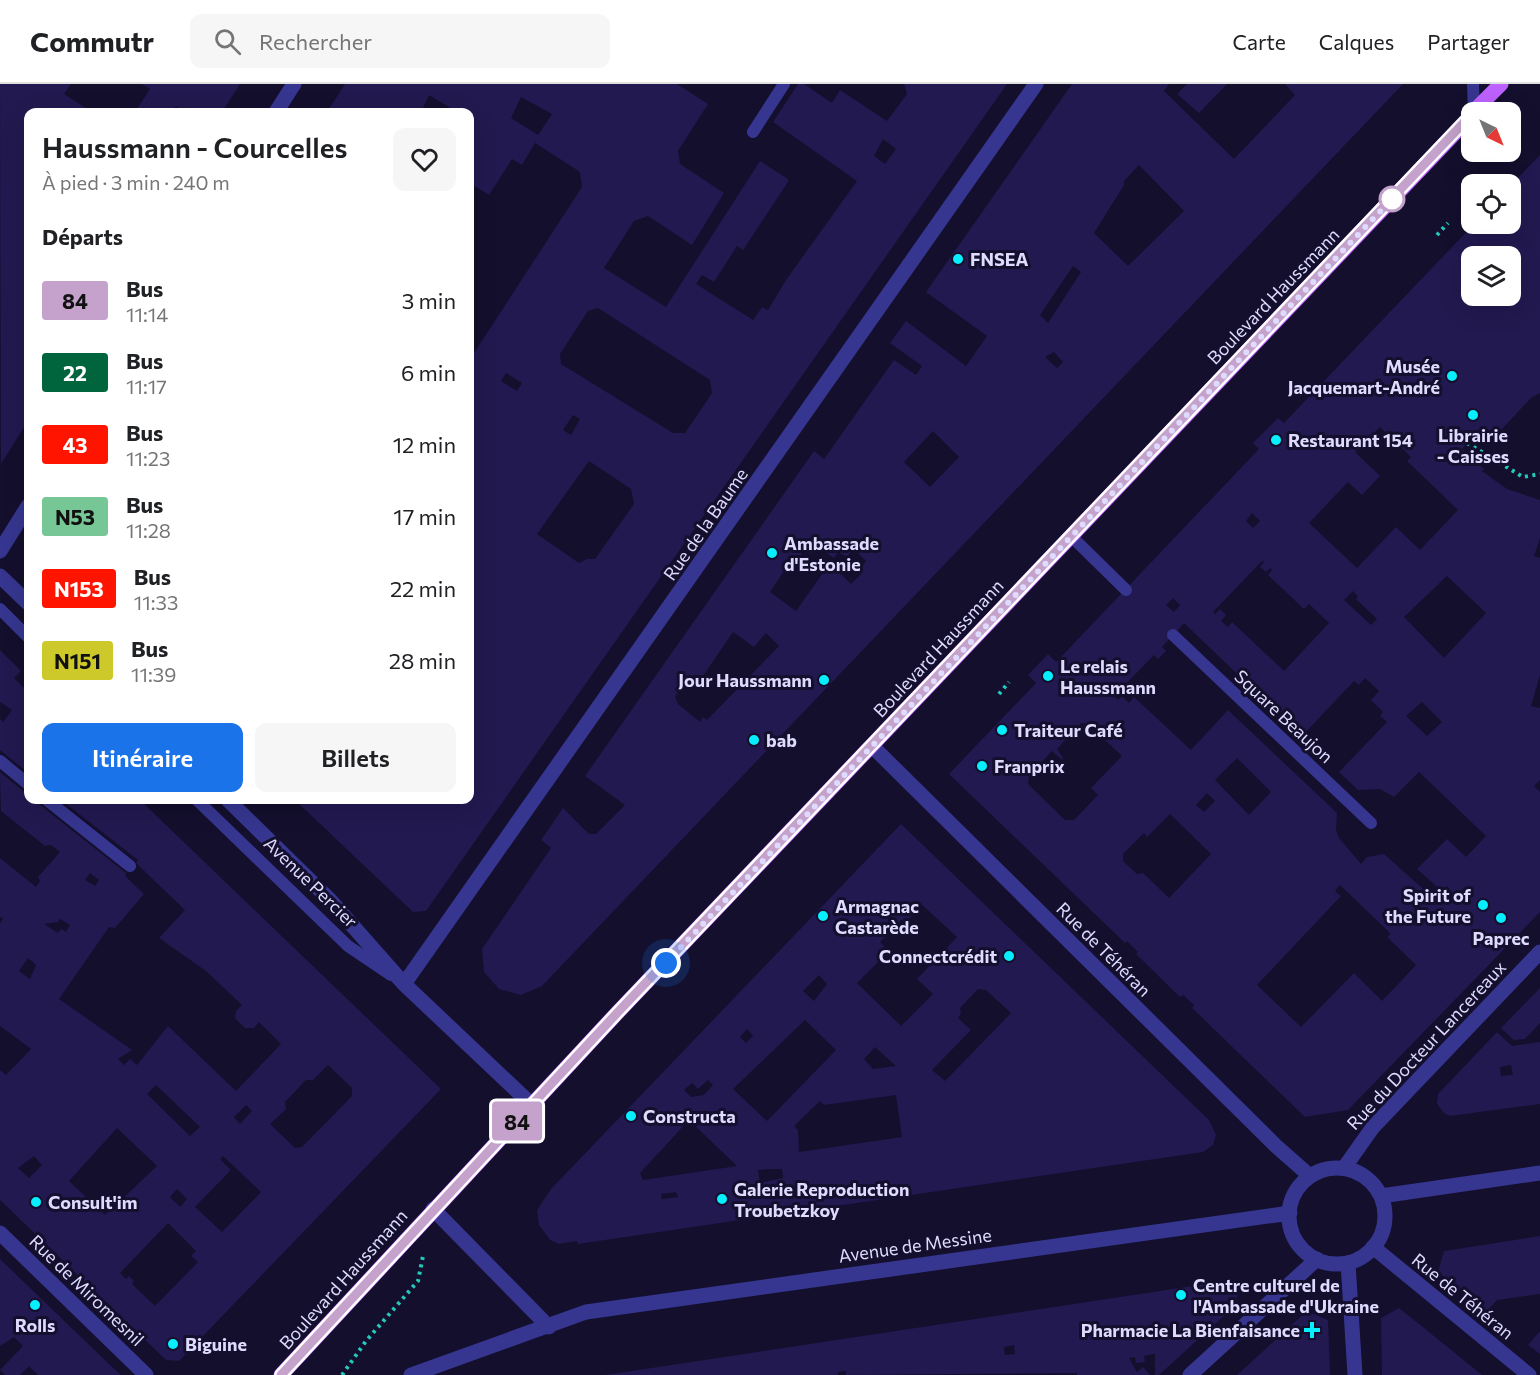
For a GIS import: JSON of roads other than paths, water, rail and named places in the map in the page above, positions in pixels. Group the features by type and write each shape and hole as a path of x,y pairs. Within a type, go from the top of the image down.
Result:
{"main road":[{"name":"Boulevard Haussmann","path":"1484,102 1501,84"},
{"name":"Boulevard Haussmann","path":"281,1375 433,1209 1461,126"}],"street":[{"path":"279,108 294,84"},
{"name":"Rue de la Baume","path":"405,984 1036,84"},
{"path":"0,551 24,512"},
{"path":"0,576 24,599"},
{"name":"Rue de Téhéran","path":"873,747 1276,1146 1310,1176"},
{"name":"Avenue Percier","path":"232,804 329,900 405,984 532,1105"},
{"name":"Rue du Docteur Lancereaux","path":"1344,1168 1373,1127 1540,952"},
{"path":"1344,1168 1366,1177 1381,1196 1385,1221 1382,1234 1373,1248 1348,1263 1335,1264 1317,1258 1301,1248 1294,1238 1290,1213 1296,1192 1310,1176 1321,1171 1344,1168"},
{"path":"1381,1196 1540,1173"},
{"path":"433,1209 549,1327"},
{"name":"Avenue de Messine","path":"411,1375 586,1312 1290,1213"},
{"name":"Rue de Miromesnil","path":"0,1233 146,1375"},
{"name":"Rue de Téhéran","path":"1373,1248 1529,1375"},
{"path":"1190,1375 1317,1258"},
{"path":"1348,1263 1354,1375"}],"lane":[{"path":"753,132 784,84"},
{"path":"1473,84 1473,102"},
{"path":"1071,536 1126,590"},
{"path":"0,609 24,633"},
{"name":"Square Beaujon","path":"1173,635 1371,824"},
{"path":"0,761 24,781"},
{"path":"52,804 130,866"},
{"name":"Avenue Percier","path":"201,804 348,945 405,984"}],"place":[{"name":"FNSEA","path":"958,259"},
{"name":"Musée Jacquemart-André","path":"1452,376"},
{"name":"Librairie - Caisses","path":"1473,415"},
{"name":"Restaurant 154","path":"1276,440"},
{"name":"Ambassade d'Estonie","path":"772,553"},
{"name":"Le relais Haussmann","path":"1048,676"},
{"name":"Jour Haussmann","path":"824,680"},
{"name":"Traiteur Café","path":"1002,730"},
{"name":"bab","path":"754,740"},
{"name":"Franprix","path":"982,766"},
{"name":"Spirit of the Future","path":"1483,905"},
{"name":"Armagnac Castarède","path":"823,916"},
{"name":"Paprec","path":"1501,918"},
{"name":"Connectcrédit","path":"1009,956"},
{"name":"Constructa","path":"631,1116"},
{"name":"Galerie Reproduction Troubetzkoy","path":"722,1199"},
{"name":"Consult'im","path":"36,1202"},
{"name":"Centre culturel de l'Ambassade d'Ukraine","path":"1181,1295"},
{"name":"Rolls","path":"35,1305"},
{"name":"Pharmacie La Bienfaisance","path":"1312,1330"},
{"name":"Biguine","path":"173,1344"}]}
